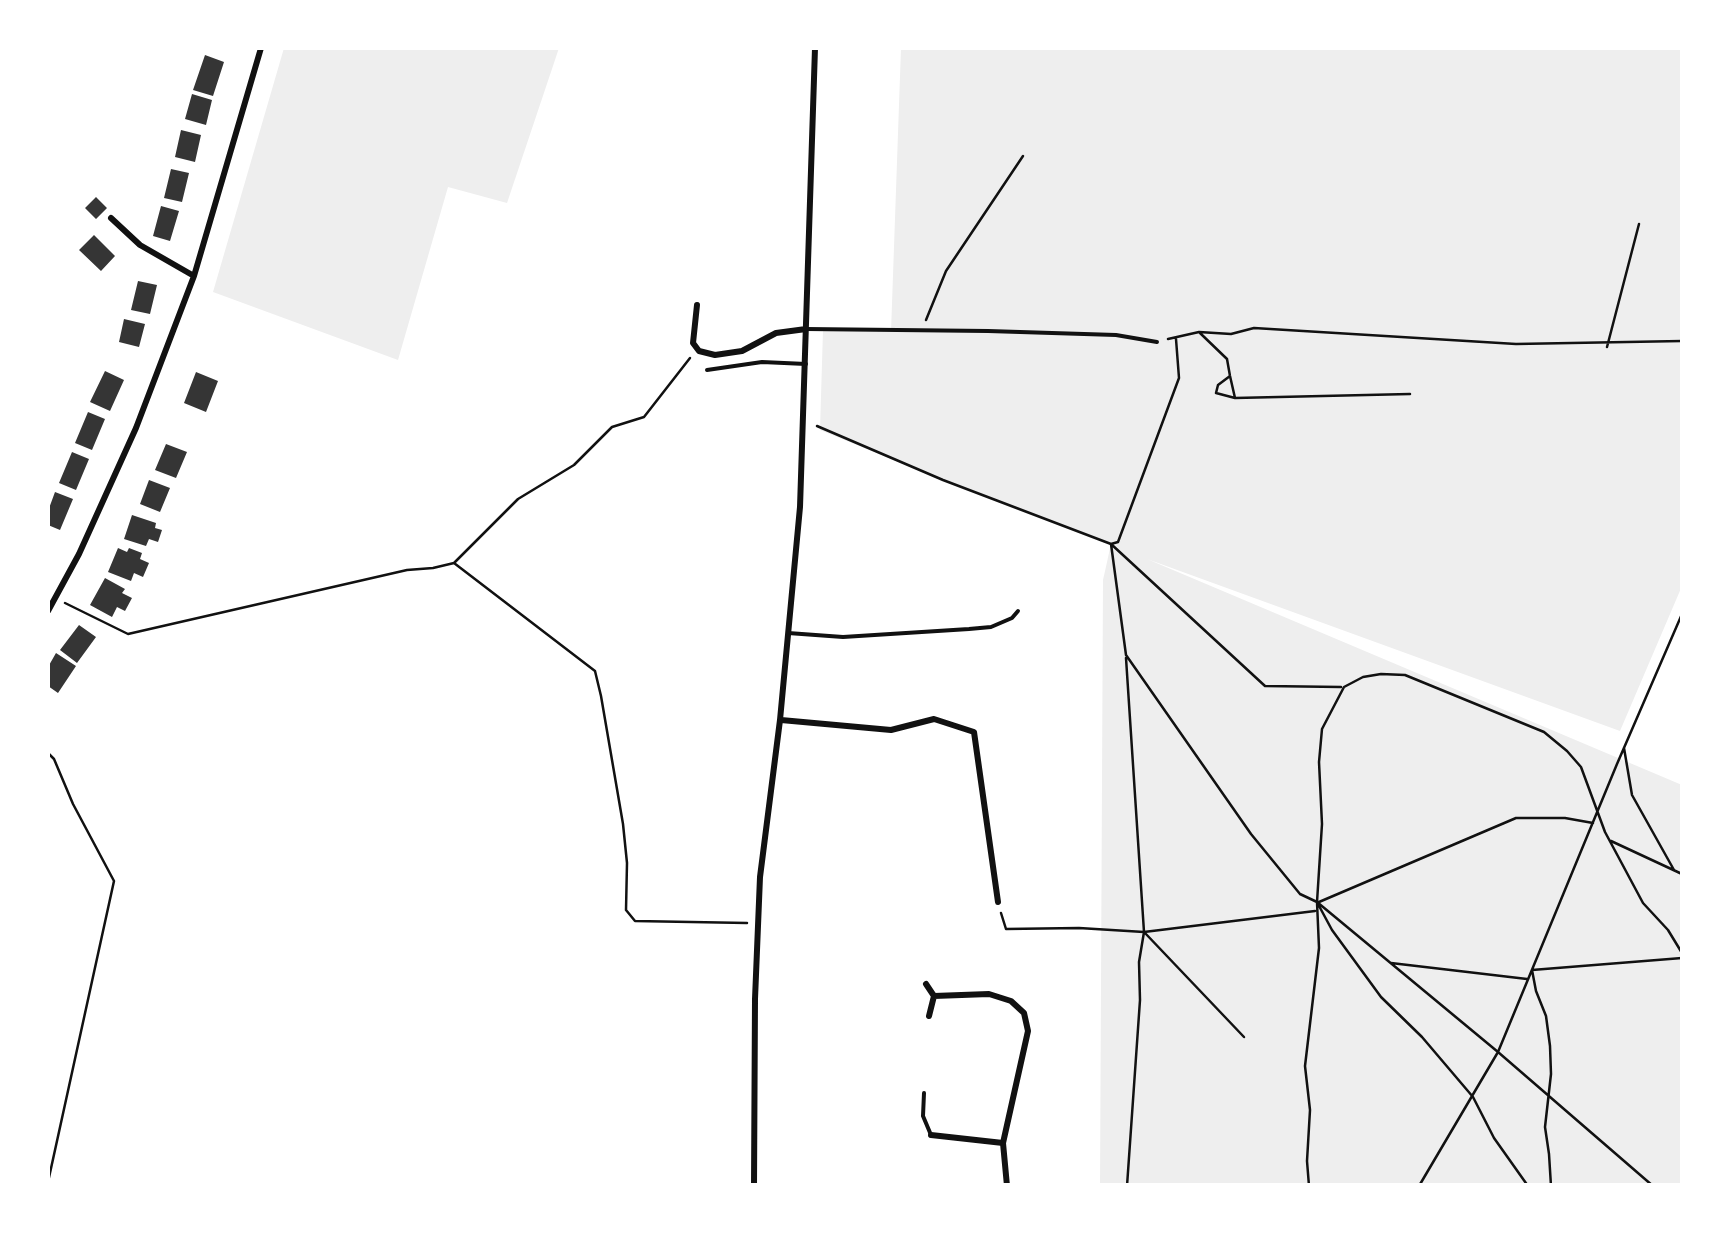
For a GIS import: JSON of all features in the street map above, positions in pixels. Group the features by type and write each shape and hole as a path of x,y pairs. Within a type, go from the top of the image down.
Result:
{"street":[{"path":"48,611 79,554 136,428 194,276 261,48"},
{"path":"754,1186 754,999 760,878 800,507 815,48"},
{"path":"111,218 140,245 194,276"},
{"path":"697,306 694,343 700,351 715,355 742,351 776,333 806,329"},
{"path":"780,720 892,730 934,719 974,732 998,902"},
{"path":"926,984 934,996 930,1016"},
{"path":"934,996 989,994 1011,1001 1024,1013 1028,1031 1002,1142 1007,1186"},
{"path":"931,1135 1002,1142"}],"lane":[{"path":"806,329 1116,335 1156,342"},
{"path":"707,370 762,362 806,364"},
{"path":"788,632 843,637 954,630 991,626 1012,618 1018,610"},
{"path":"924,1092 923,1116 931,1135"}],"path":[{"path":"922,331 946,271 1023,156"},
{"path":"1608,344 1639,224"},
{"path":"1156,342 1199,332 1231,334 1254,328 1516,344 1682,341"},
{"path":"1199,332 1226,360 1235,398"},
{"path":"1111,544 1118,542 1179,378 1176,338"},
{"path":"55,598 128,634 454,563 518,500 574,465 612,427 644,417 697,348"},
{"path":"1230,376 1218,385 1216,393 1235,398 1410,394"},
{"path":"804,420 944,480 1111,544 1265,686 1344,687 1363,677 1405,675 1544,732 1581,768 1610,840 1643,903 1668,930 1682,955 1532,970"},
{"path":"1111,544 1126,654 1144,932 1127,1186"},
{"path":"454,563 594,671 622,824 627,863 626,910 635,922 758,923"},
{"path":"1419,1186 1498,1052 1682,614"},
{"path":"1126,654 1251,834 1300,894 1317,902 1390,962 1653,1186"},
{"path":"1309,1186 1310,1110 1305,1066 1319,948 1319,762 1322,729 1344,687"},
{"path":"1624,747 1632,795 1674,870"},
{"path":"48,753 114,881 48,1182"},
{"path":"1317,902 1516,818 1565,818 1593,823"},
{"path":"1610,840 1682,874"},
{"path":"998,902 1006,930 1144,932 1318,911"},
{"path":"1317,902 1332,930 1381,998 1422,1037 1472,1097 1494,1138 1528,1186"},
{"path":"1144,932 1244,1036"},
{"path":"1390,962 1529,979"},
{"path":"1532,970 1546,1016 1550,1046 1551,1074 1544,1128 1550,1186"}],"shaded area":[{"path":"284,48 559,48 507,203 448,187 398,360 213,292"},
{"path":"901,48 1682,48 1682,586 1620,731 1147,559 1682,785 1682,1185 1100,1185 1103,580 1111,544 820,430 823,330 891,332"}],"building":[{"path":"205,55 224,62 213,96 193,90"},
{"path":"192,94 212,100 206,125 185,119"},
{"path":"181,130 201,135 195,162 175,157"},
{"path":"171,169 189,173 182,202 164,198"},
{"path":"96,197 107,208 96,219 85,208"},
{"path":"161,206 179,211 170,241 153,236"},
{"path":"94,235 115,256 101,271 79,250"},
{"path":"138,281 157,285 150,314 131,310"},
{"path":"124,319 145,324 139,347 119,342"},
{"path":"105,371 124,380 110,411 90,402"},
{"path":"196,372 218,381 206,412 184,403"},
{"path":"88,412 105,419 92,450 75,443"},
{"path":"166,444 187,452 176,478 155,470"},
{"path":"72,452 89,459 76,490 59,483"},
{"path":"149,480 170,488 160,512 140,504"},
{"path":"55,492 73,499 60,530 48,525"},
{"path":"132,515 156,523 155,528 162,530 158,542 149,539 146,546 124,539"},
{"path":"118,548 142,553 140,559 149,563 143,577 134,573 131,581 108,572"},
{"path":"105,578 125,589 122,593 132,598 125,611 117,607 112,617 90,605"},
{"path":"79,625 96,637 77,663 60,650"},
{"path":"56,653 76,666 58,693 48,686 48,667"}]}
